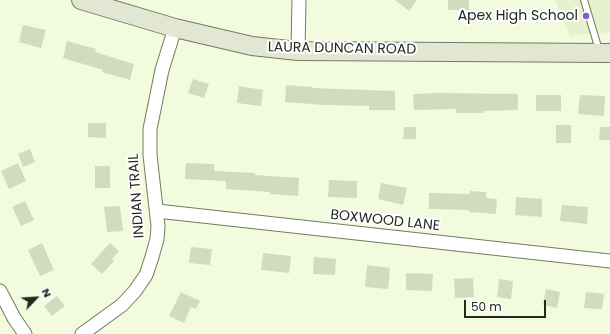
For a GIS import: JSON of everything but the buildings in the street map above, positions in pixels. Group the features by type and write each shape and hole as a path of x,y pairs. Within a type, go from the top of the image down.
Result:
{"street":[{"name":"LAURA DUNCAN ROAD","path":"81,0 175,28 252,46 298,51 605,53"},
{"path":"298,51 299,0"},
{"name":"INDIAN TRAIL","path":"82,334 122,306 135,291 146,275 157,239 157,212 152,184 150,129 162,70 175,28"},
{"name":"BOXWOOD LANE","path":"157,212 610,262"},
{"path":"0,291 14,318 25,334"}],"lane":[{"path":"584,0 605,53"}],"shaded area":[{"name":"Apex High School","path":"555,0 610,0 610,32 570,36"}],"place":[{"name":"Apex High School","path":"586,16"}]}
